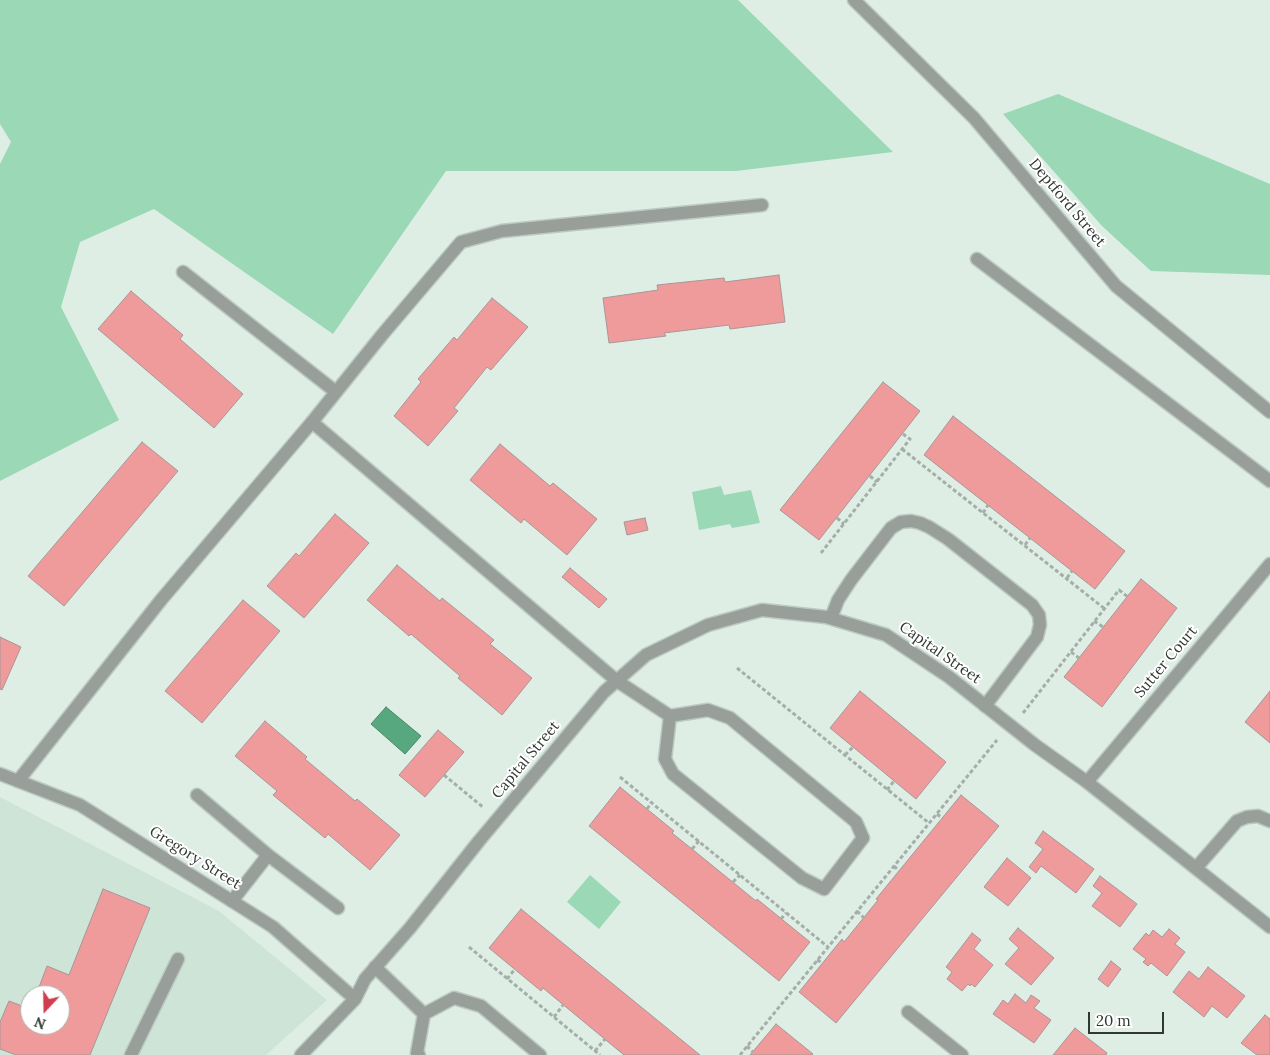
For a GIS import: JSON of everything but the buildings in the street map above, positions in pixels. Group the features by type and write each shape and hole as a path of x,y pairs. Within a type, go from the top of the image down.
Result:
{"street":[{"name":"Deptford Street","path":"854,0 974,118 1116,286 1270,412"},
{"path":"18,781 161,600 461,242 502,231 762,205"},
{"path":"978,259 1270,481"},
{"path":"183,272 336,392"},
{"path":"312,422 617,681 670,716 708,710 730,718 856,822 863,838 824,889 802,878 673,774 665,759 670,716"},
{"path":"831,618 838,600 851,580 891,528 901,522 911,521 929,527 948,539 1032,605 1039,615 1040,626 1037,637 985,706"},
{"name":"Sutter Court","path":"1088,782 1270,564"},
{"name":"Capital Street","path":"301,1055 355,999 365,978 410,928 498,818 604,692 646,655 708,624 762,610 831,618 886,635 949,677 1034,745 1088,782 1270,927"},
{"name":"Gregory Street","path":"0,774 80,805 232,901 273,927 355,999"},
{"path":"198,795 268,855 338,908"},
{"path":"1196,868 1237,821 1247,816 1258,816 1270,821"},
{"path":"232,901 268,855"},
{"path":"131,1055 178,960"},
{"path":"376,967 424,1014"},
{"path":"424,1014 454,998 481,1006 540,1055"},
{"path":"908,1012 962,1055"},
{"path":"419,1055 417,1053 424,1014"}],"path":[{"path":"820,553 910,439 903,434"},
{"path":"902,449 1105,608"},
{"path":"870,476 877,482"},
{"path":"983,513 988,505"},
{"path":"837,518 844,524"},
{"path":"1024,545 1030,538"},
{"path":"1067,578 1072,571"},
{"path":"1023,714 1119,590 1128,597"},
{"path":"1094,621 1103,627"},
{"path":"1071,652 1078,658"},
{"path":"737,668 929,823"},
{"path":"740,1055 998,738"},
{"path":"845,756 853,747"},
{"path":"444,775 498,818"},
{"path":"620,777 828,947"},
{"path":"887,790 894,781"},
{"path":"647,809 652,802"},
{"path":"936,814 942,818"},
{"path":"692,849 699,842"},
{"path":"894,866 899,871"},
{"path":"733,882 740,875"},
{"path":"857,911 864,918"},
{"path":"781,918 786,913"},
{"path":"469,947 600,1055"},
{"path":"817,960 823,963"},
{"path":"507,978 515,969"},
{"path":"554,1017 563,1005"},
{"path":"595,1051 605,1039"},
{"path":"747,1046 753,1052"}],"shaded area":[{"path":"0,0 738,0 893,152 736,171 446,171 333,334 154,209 80,242 61,307 119,420 0,481 0,164 11,142 0,124"},
{"path":"1058,94 1270,184 1270,275 1151,271 1102,226 1003,114"},
{"path":"721,486 724,495 751,490 760,523 732,528 730,524 699,530 692,492"},
{"path":"386,707 421,736 405,754 371,724"},
{"path":"0,797 219,911 327,1000 266,1055 0,1055"},
{"path":"590,875 621,902 599,929 567,902"}]}
